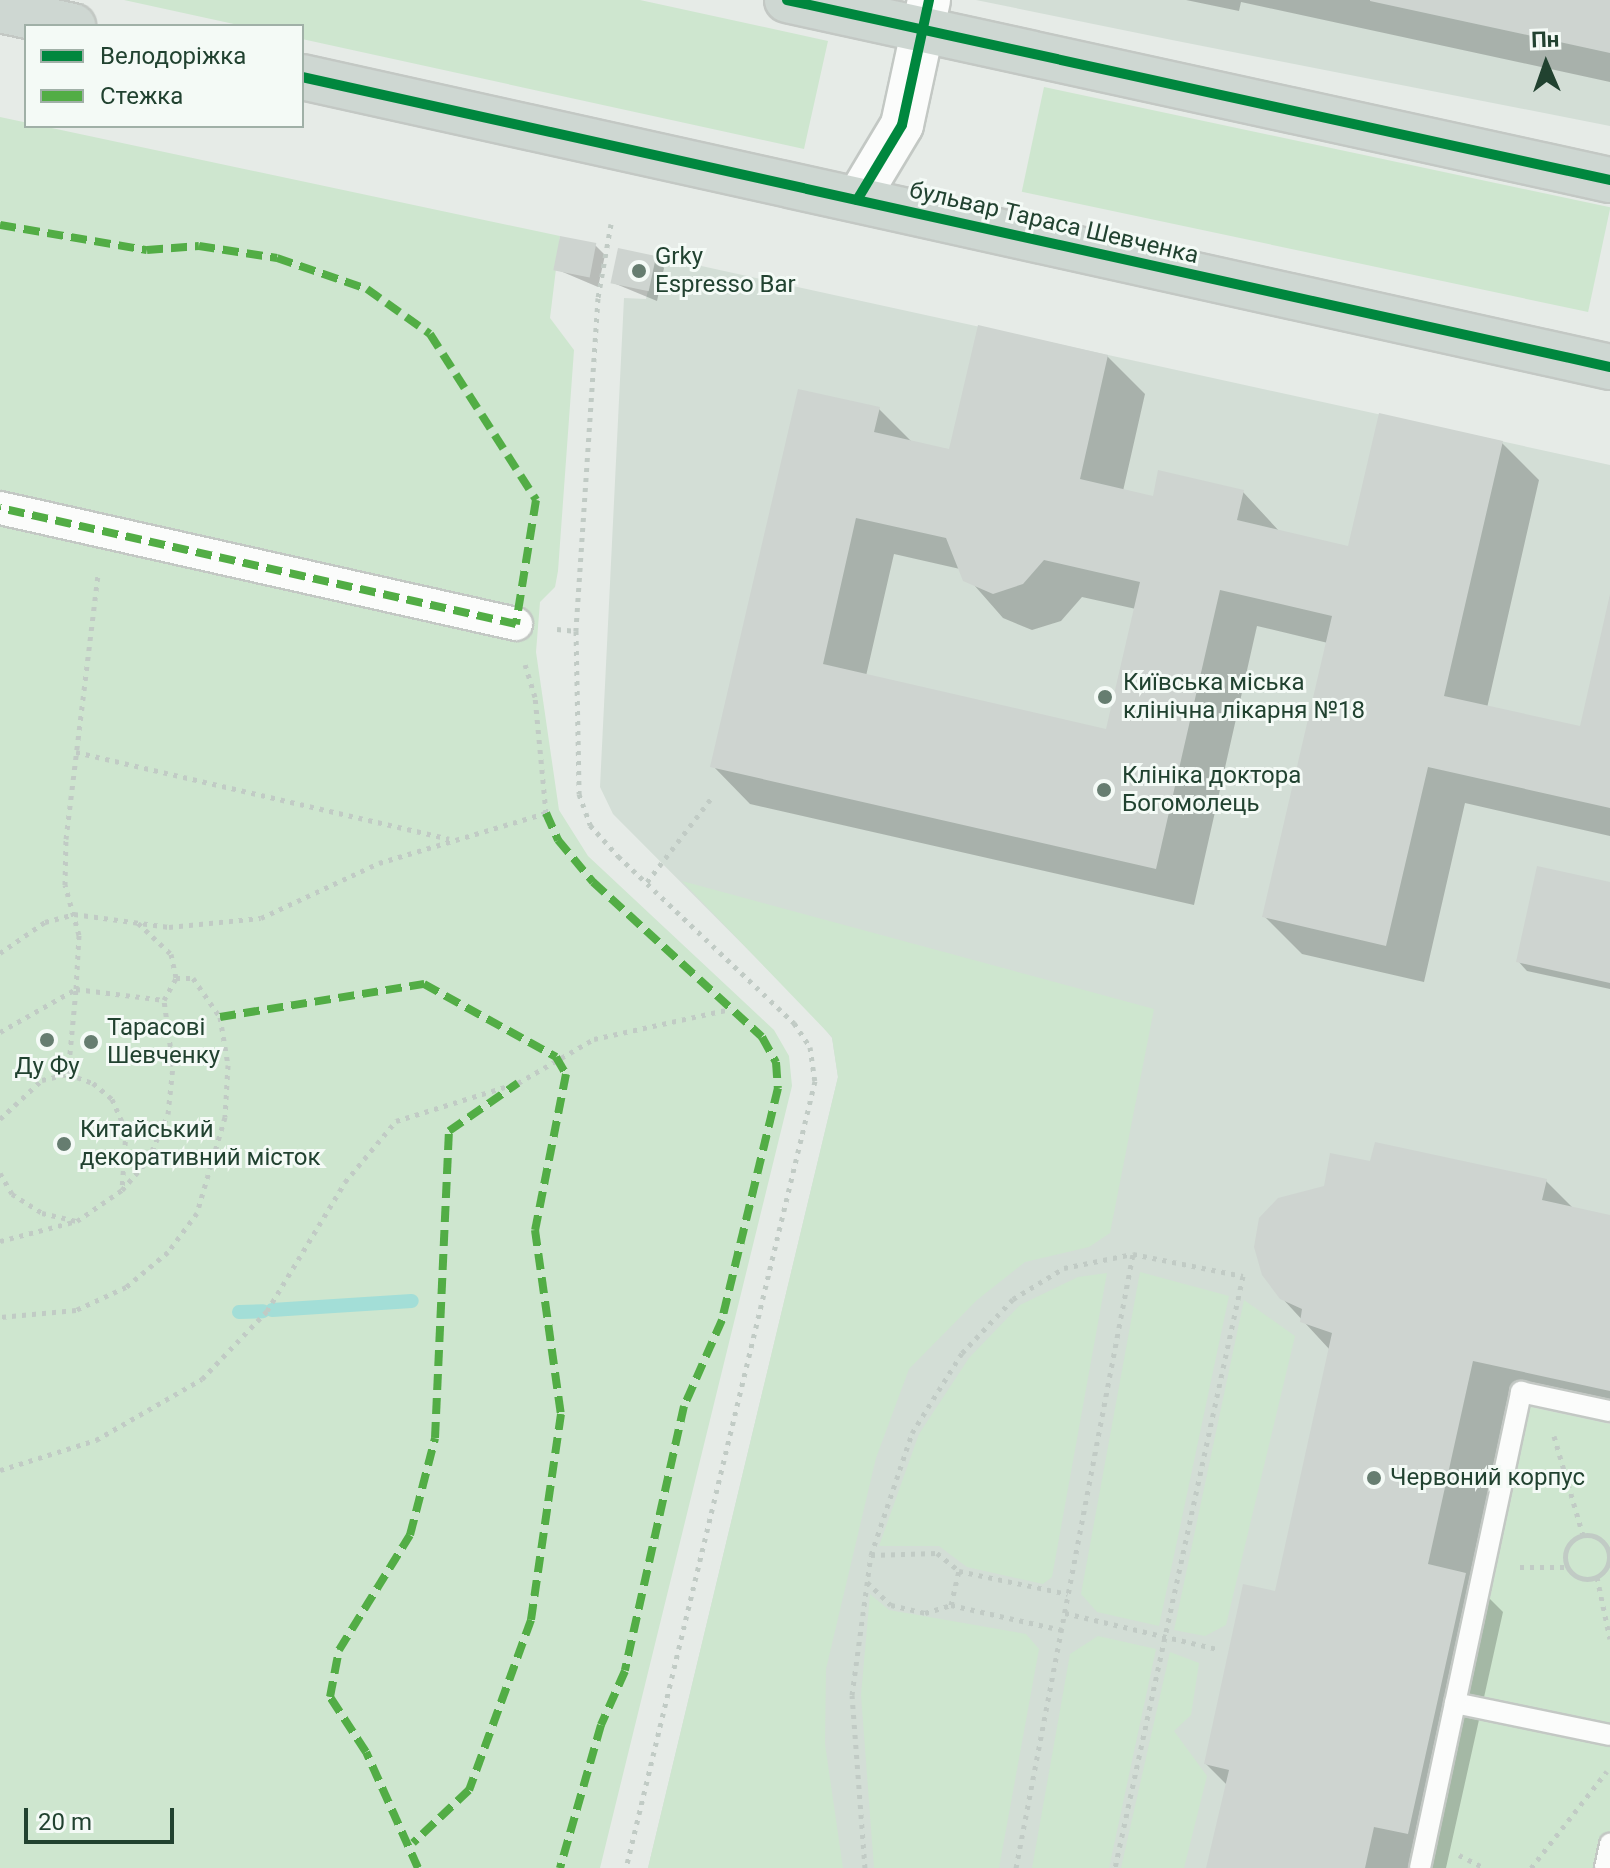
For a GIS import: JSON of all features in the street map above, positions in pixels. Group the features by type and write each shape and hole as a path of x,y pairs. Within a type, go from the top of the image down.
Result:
{"main road":[{"path":"787,0 926,15 1610,180"},
{"path":"0,10 64,24"},
{"name":"бульвар Тараса Шевченка","path":"304,77 1610,367"}],"street":[{"path":"857,200 902,125 926,15"},
{"path":"0,508 516,624"}],"lane":[{"path":"1420,1868 1521,1392 1610,1411"},
{"path":"1455,1703 1610,1735"},
{"path":"1605,1868 1610,1844"}],"path":[{"path":"611,224 598,298 574,766 590,825 794,1023 810,1047 815,1081 626,1868"},
{"path":"68,1074 76,989 74,914 65,885 76,752 103,532"},
{"path":"0,953 45,922 74,914 208,926 261,918 451,839 546,813 535,697 516,624"},
{"path":"76,752 451,839"},
{"path":"647,882 713,796"},
{"path":"0,1241 33,1238 77,1221 122,1190 148,1160 168,1114 173,1066 164,1000 176,978 171,954 154,932 131,920"},
{"path":"0,1317 76,1310 126,1287 168,1252 197,1213 223,1130 228,1065 220,1017 193,978 176,978"},
{"path":"0,1032 76,989 164,1000"},
{"path":"0,1470 96,1440 202,1379 267,1311 345,1182 396,1121 518,1083 594,1039 731,1009"},
{"path":"0,1119 16,1097 68,1074"},
{"path":"68,1074 112,1099 126,1131 122,1190"},
{"path":"0,1173 12,1194 42,1213 77,1221"},
{"path":"1016,1868 1133,1254"},
{"path":"865,1868 852,1695 871,1555 912,1433 962,1353 1013,1299 1064,1268 1133,1254 1243,1276 1115,1868"},
{"path":"1484,1566 1567,1567 1583,1579 1597,1577 1608,1565 1606,1546 1583,1535 1543,1397"},
{"path":"1567,1567 1567,1547 1583,1535"},
{"path":"871,1555 937,1553 959,1571 1068,1594"},
{"path":"951,1605 959,1571"},
{"path":"1597,1577 1610,1639"},
{"path":"866,1581 891,1605 925,1613 951,1605 1062,1630"},
{"path":"1065,1613 1217,1649"},
{"path":"1531,1868 1610,1767"}],"shaded area":[{"path":"976,0 1610,0 1610,126 1172,40"},
{"path":"656,256 1610,465 1610,1868 648,1868 838,1077 832,1038 814,1016 613,814 600,787 624,298 646,299"}],"green space":[{"path":"124,0 640,0 828,41 804,149 304,39 304,24 234,24"},
{"path":"1044,87 1610,207 1588,312 1022,192"},
{"path":"0,117 24,122 24,128 52,128 560,236 550,318 574,350 558,571 555,587 540,602 536,652 559,810 588,856 774,1030 789,1056 792,1086 600,1868 0,1868"},
{"path":"682,881 1154,1009 1110,1233 1089,1247 1025,1262 977,1300 909,1369 876,1458 826,1669 825,1744 843,1868 648,1868 838,1077 832,1037"},
{"path":"1140,1272 1229,1296 1159,1626 1097,1612 1081,1594"},
{"path":"1107,1273 1052,1577 1043,1584 967,1567 939,1546 879,1546 919,1434 969,1358 1020,1305 1078,1277"},
{"path":"1244,1300 1295,1336 1226,1625 1205,1636 1174,1630"},
{"path":"1530,1407 1610,1424 1610,1868 1432,1868"},
{"path":"870,1594 889,1610 1026,1634 1039,1649 999,1868 874,1868 861,1695"},
{"path":"1098,1636 1156,1649 1109,1868 1032,1868 1070,1654"},
{"path":"1170,1652 1199,1663 1191,1715 1174,1731 1207,1776 1184,1868 1121,1868"}],"building":[{"path":"1610,0 1610,53 1370,1"},
{"path":"560,236 596,243 590,277 553,270"},
{"path":"618,248 656,256 649,291 611,283"},
{"path":"978,325 1108,355 1080,479 1153,496 1158,470 1244,490 1237,520 1348,546 1379,413 1503,441 1444,696 1580,726 1610,594 1610,808 1428,767 1386,946 1262,917 1332,616 1220,590 1156,869 710,767 798,389 880,407 874,432 949,449","holes":["856,518 946,538 963,581 993,594 1023,584 1044,560 1140,582 1106,729 823,664"]},
{"path":"1537,866 1610,882 1610,983 1516,962"},
{"name":"Червоний корпус","path":"1375,1142 1547,1179 1542,1200 1610,1215 1610,1391 1473,1361 1428,1564 1466,1573 1408,1834 1374,1827 1365,1868 1206,1868 1229,1770 1204,1764 1243,1584 1275,1591 1332,1333 1300,1322 1302,1309 1280,1299 1262,1275 1254,1247 1259,1218 1278,1198 1324,1186 1330,1153 1370,1161"}],"waterway":[{"path":"272,1310 412,1301"},
{"path":"239,1312 263,1311"}],"marked path":[{"path":"0,225 147,250 199,246 277,258 367,289 430,334 536,500 516,624 0,508"},
{"path":"546,813 558,840 593,882 762,1037 776,1062 778,1088 722,1320 684,1406 625,1671 601,1725 560,1868"},
{"path":"220,1017 424,984 556,1057 566,1074 535,1230 561,1414 531,1620 469,1790 413,1843"},
{"path":"418,1868 366,1752 330,1697 339,1650 410,1535 435,1438 449,1131 518,1083"}],"cycle path":[{"path":"787,0 1610,180"},
{"path":"857,200 902,125 929,0"},
{"path":"304,77 1610,367"}],"place":[{"name":"Grky Espresso Bar","path":"639,271"},
{"name":"Київська міська клінічна лікарня №18","path":"1105,697"},
{"name":"Клініка доктора Богомолець","path":"1104,790"},
{"name":"Ду Фу","path":"47,1040"},
{"name":"Тарасові Шевченку","path":"91,1042"},
{"name":"Китайський декоративний місток","path":"64,1144"},
{"name":"Червоний корпус","path":"1374,1478"}]}
